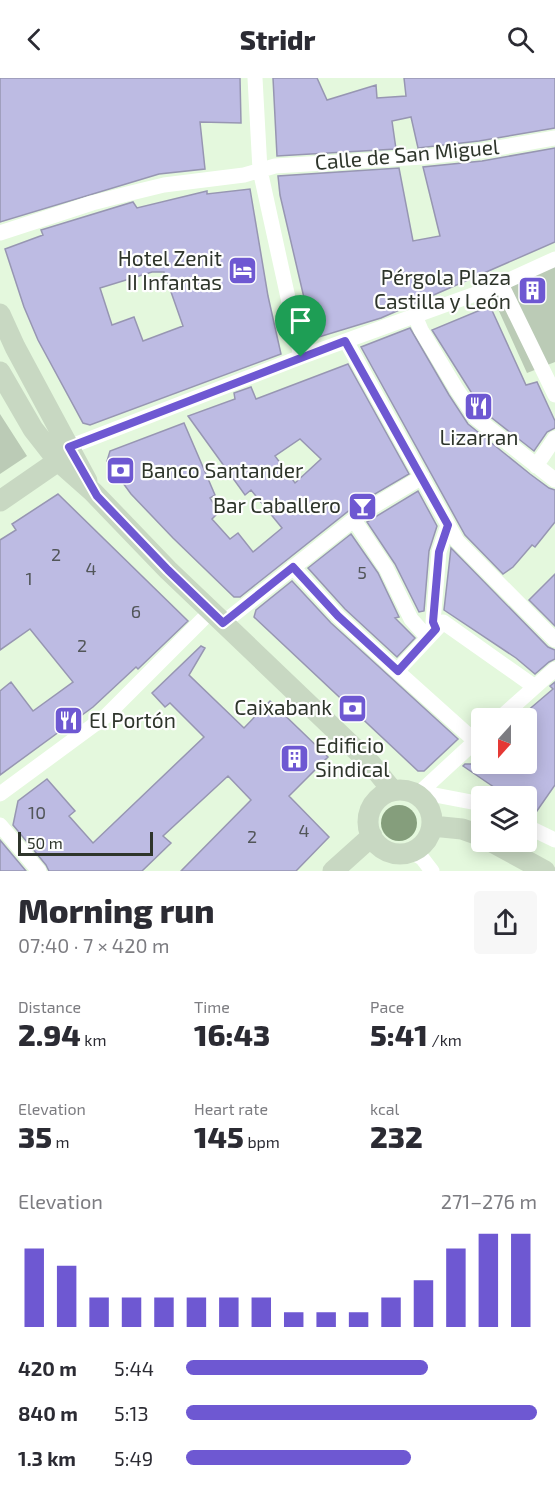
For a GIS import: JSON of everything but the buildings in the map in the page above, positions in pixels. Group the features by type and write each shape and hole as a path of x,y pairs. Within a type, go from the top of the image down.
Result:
{"main road":[{"path":"0,314 8,340 63,447 93,492 161,563 366,759 392,790"},
{"path":"0,372 33,429 63,447"},
{"path":"0,501 63,447"},
{"path":"392,790 408,791 418,795 430,811 432,826 427,841 412,852 400,854 389,852 379,846 372,836 369,818 372,805 381,795 392,790"},
{"path":"432,826 471,832"},
{"path":"333,871 372,836"},
{"path":"510,852 545,871"}],"street":[{"path":"255,78 260,170 301,357"},
{"name":"Calle de San Miguel","path":"0,234 92,203 143,190 164,185 244,175 279,165 434,156 555,138"},
{"path":"63,447 501,284 555,260"},
{"path":"501,284 555,395"},
{"path":"415,316 451,380 476,418 555,480"},
{"path":"345,341 457,541 555,640"},
{"path":"536,466 555,438"},
{"path":"0,794 106,716 217,617 293,567 366,510 422,477"},
{"path":"354,520 392,581 411,619 432,634"},
{"path":"432,634 439,552 448,525"},
{"path":"293,567 338,616 398,671 471,732"},
{"path":"398,671 443,622 535,687"},
{"path":"511,708 555,669"},
{"path":"418,795 471,745"},
{"path":"418,795 435,795 471,802"},
{"path":"0,825 39,871"},
{"path":"537,831 555,840"},
{"path":"412,852 422,858 432,871"}],"shaded area":[{"path":"555,259 555,362 527,373 489,289"},
{"path":"0,414 27,456 0,474"},
{"path":"399,805 412,810 417,823 412,836 399,841 386,836 381,823 386,810"}],"place":[{"name":"Hotel Zenit II Infantas","path":"243,271"},
{"name":"Pérgola Plaza Castilla y León","path":"532,290"},
{"name":"Lizarran","path":"479,407"},
{"name":"Banco Santander","path":"120,471"},
{"name":"Bar Caballero","path":"362,506"},
{"name":"Caixabank","path":"353,708"},
{"name":"El Portón","path":"68,721"},
{"name":"Edificio Sindical","path":"294,758"}],"route":[{"path":"345,341 448,525 439,552 433,622 436,629 398,671 338,616 293,567 223,623 105,506 91,488 69,447 301,357 345,341"}]}
